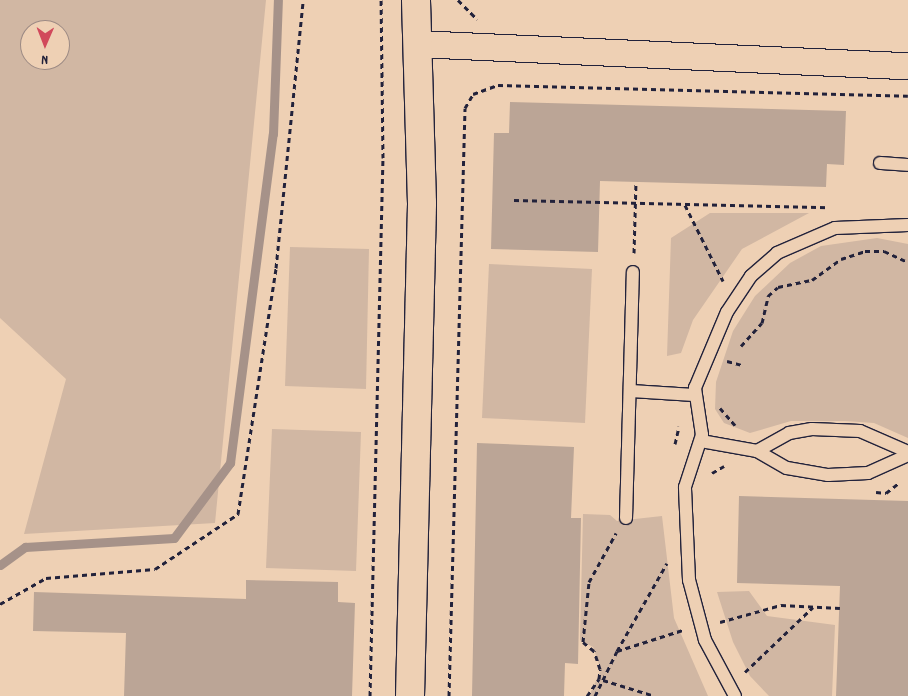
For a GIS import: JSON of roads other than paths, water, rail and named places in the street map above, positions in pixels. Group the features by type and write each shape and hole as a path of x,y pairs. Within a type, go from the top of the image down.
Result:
{"street":[{"path":"410,696 422,203 416,0"},
{"path":"417,44 908,66"}],"lane":[{"path":"880,164 908,165"},
{"path":"735,696 705,640 688,580 685,487 701,441 694,395 727,312 752,276 777,253 835,228 908,225"},
{"path":"626,518 633,272"},
{"path":"631,391 694,395"},
{"path":"757,451 789,433 812,429 865,432 908,454"},
{"path":"701,441 757,451 787,468 828,475 868,473 908,454"}],"waterway":[{"path":"0,565 25,547 174,538 230,463 273,134 278,0"}]}
